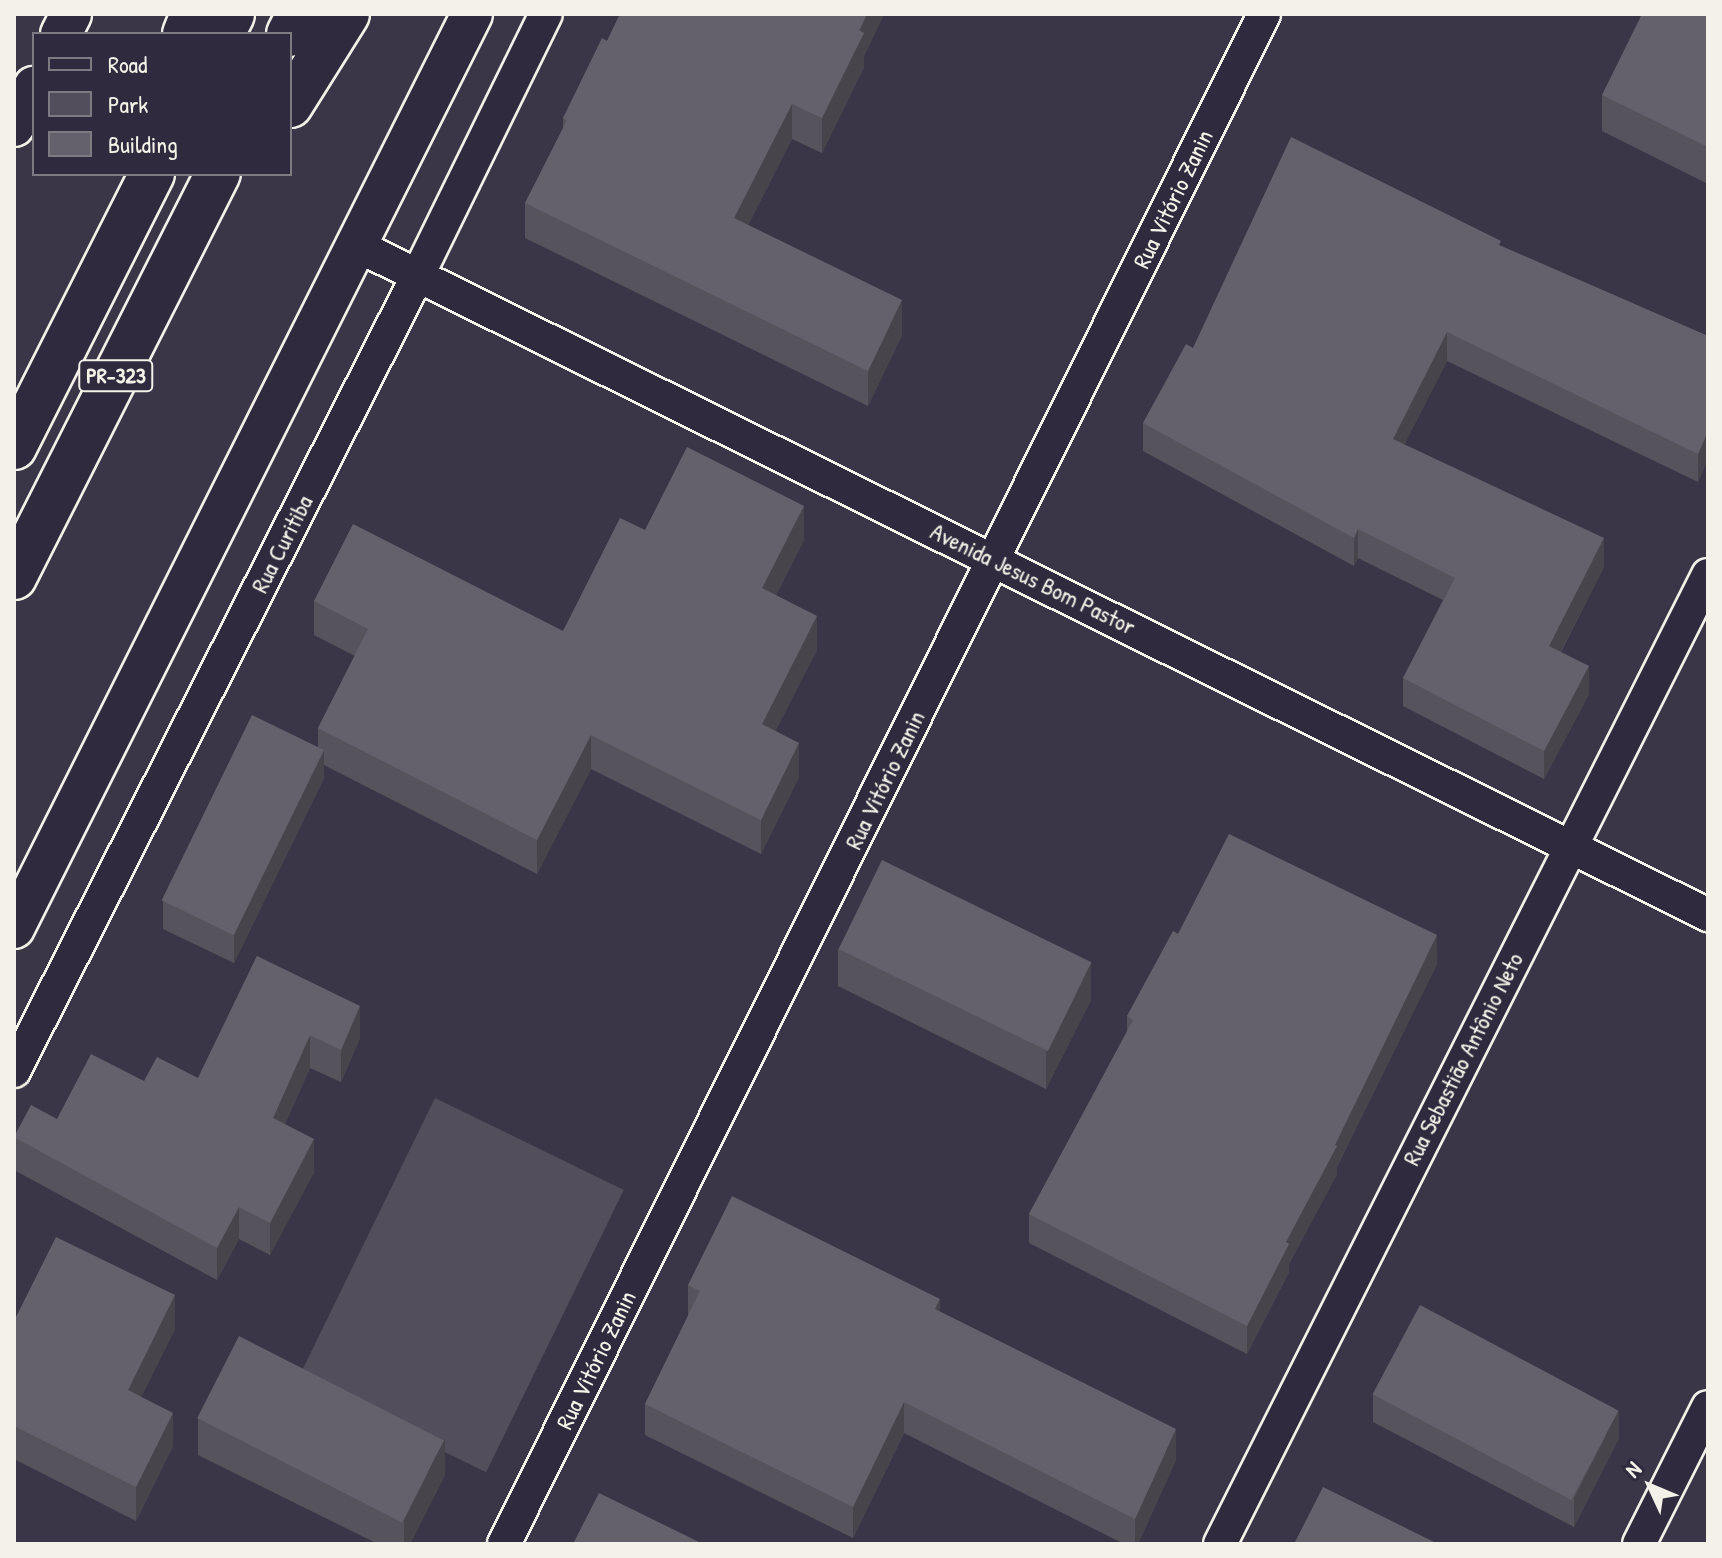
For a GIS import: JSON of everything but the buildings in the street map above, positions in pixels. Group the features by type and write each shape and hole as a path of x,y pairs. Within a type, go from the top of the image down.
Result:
{"highway":[{"path":"223,32 232,14"},
{"path":"290,32 299,14"},
{"path":"292,102 347,14"},
{"path":"42,392 128,176"},
{"name":"PR-323","path":"14,447 151,176"},
{"name":"PR-323","path":"14,577 217,176"},
{"path":"92,423 246,176"}],"street":[{"path":"62,32 71,14"},
{"path":"14,928 472,14"},
{"name":"Rua Curitiba","path":"14,1071 419,273 546,14"},
{"name":"Rua Vitório Zanin","path":"504,1544 1264,14"},
{"path":"14,126 32,91"},
{"name":"Avenida Jesus Bom Pastor","path":"356,245 419,273 1708,915"},
{"name":"Rua Sebastião Antônio Neto","path":"1220,1544 1708,575"},
{"path":"1639,1544 1708,1407"}],"green space":[{"path":"435,1098 624,1190 486,1472 297,1380"}]}
